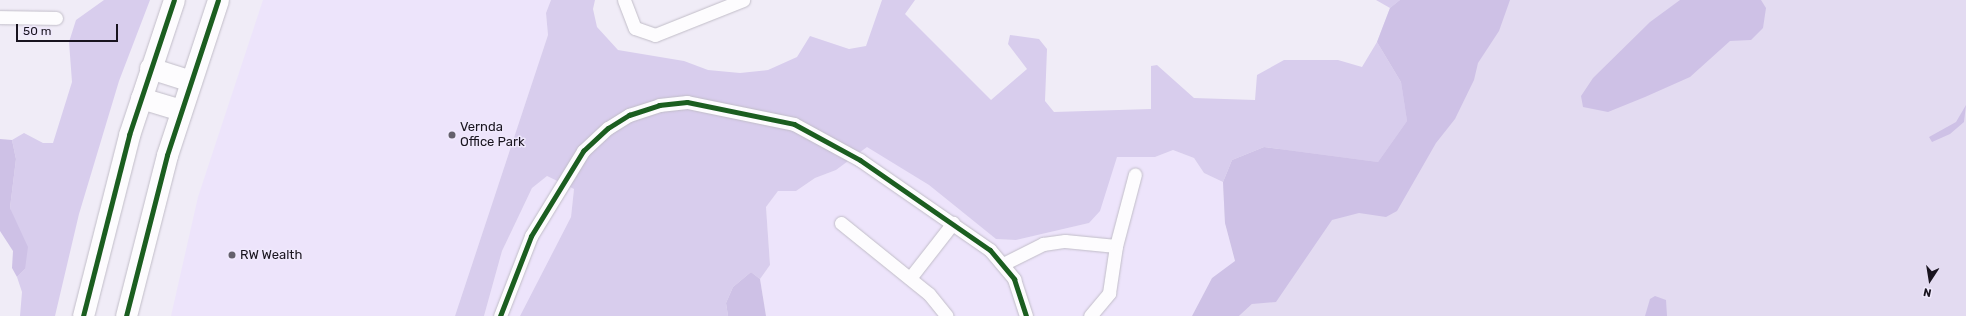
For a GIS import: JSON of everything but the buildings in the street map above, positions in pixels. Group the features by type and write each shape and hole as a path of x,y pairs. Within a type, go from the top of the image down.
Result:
{"main road":[{"path":"83,316 112,196 150,68 174,0"},
{"path":"126,316 181,110 218,0"},
{"path":"150,68 191,81"},
{"path":"141,98 181,110"}],"street":[{"path":"624,0 635,28 655,35 743,0"},
{"path":"0,17 56,18"},
{"path":"500,316 531,236 583,151 608,128 659,105 703,104 815,132 953,223 1003,264 1020,293 1026,316"},
{"path":"1090,316 1109,293 1116,246 1135,174"},
{"path":"841,223 910,278 948,316"},
{"path":"910,278 953,223"},
{"path":"1003,264 1043,244 1065,241 1116,246"}],"shaded area":[{"path":"104,0 150,0 119,81 79,214 55,316 20,316 22,292 17,277 25,269 10,208 16,159 12,140 24,133 43,143 53,143 72,82 69,42 76,20"},
{"path":"263,0 551,0 546,13 548,35 455,316 171,316 198,197"},
{"path":"551,0 595,0 593,9 597,27 618,50 684,61 708,70 740,73 768,70 797,57 810,36 849,49 866,46 882,0 915,0 905,14 991,100 1027,69 1008,44 1010,35 1039,39 1047,49 1045,101 1054,112 1151,109 1151,66 1157,65 1194,98 1255,100 1257,75 1284,60 1338,60 1362,67 1377,42 1401,82 1407,121 1378,162 1264,147 1232,160 1223,182 1204,173 1194,158 1173,150 1155,157 1117,157 1100,211 1089,223 1016,240 996,239 929,185 867,147 836,170 815,178 796,191 778,191 766,207 770,265 760,279 751,272 733,287 726,303 728,316 520,316 571,217 574,189 547,176 532,188 502,251 484,316 455,316 548,35 546,13"},
{"path":"1376,0 1400,0 1390,8"},
{"path":"1400,0 1966,0 1966,316 1239,316 1252,304 1225,223 1223,182 1401,82 1377,42 1390,8"},
{"path":"1400,0 1510,0 1499,31 1478,63 1474,80 1455,119 1436,143 1397,211 1386,217 1359,213 1332,220 1276,302 1252,304 1239,316 1192,316 1212,278 1235,261 1225,223 1223,182 1232,160 1264,147 1378,162 1407,121 1401,82 1377,42 1390,8"},
{"path":"1680,0 1761,0 1766,8 1763,28 1751,40 1730,41 1690,77 1645,97 1608,112 1583,107 1581,96 1593,78 1650,22"},
{"path":"1966,105 1964,122 1950,134 1932,142 1929,137 1956,122"},
{"path":"0,139 12,140 16,159 10,208 28,247 25,269 17,277 12,268 13,251 0,231"},
{"path":"867,146 929,185 996,239 1016,240 1089,223 1117,157 1155,157 1173,150 1194,158 1204,173 1223,182 1225,223 1235,262 1212,278 1192,316 766,316 760,279 770,265 766,207 778,191 796,191 815,178 836,170"},
{"path":"547,176 574,189 571,217 520,316 484,316 502,251 532,188"},
{"path":"751,272 760,279 766,316 728,316 726,303 733,287"},
{"path":"1655,296 1666,300 1667,316 1645,316 1650,299"}],"cycle path":[{"path":"83,316 129,135 174,0"},
{"path":"126,316 167,155 218,0"},
{"path":"500,316 531,236 583,151 608,128 629,115 659,105 687,102 794,124 860,160 990,250 1014,279 1026,316"}],"place":[{"name":"Vernda Office Park","path":"452,135"},
{"name":"RW Wealth","path":"232,255"}]}
